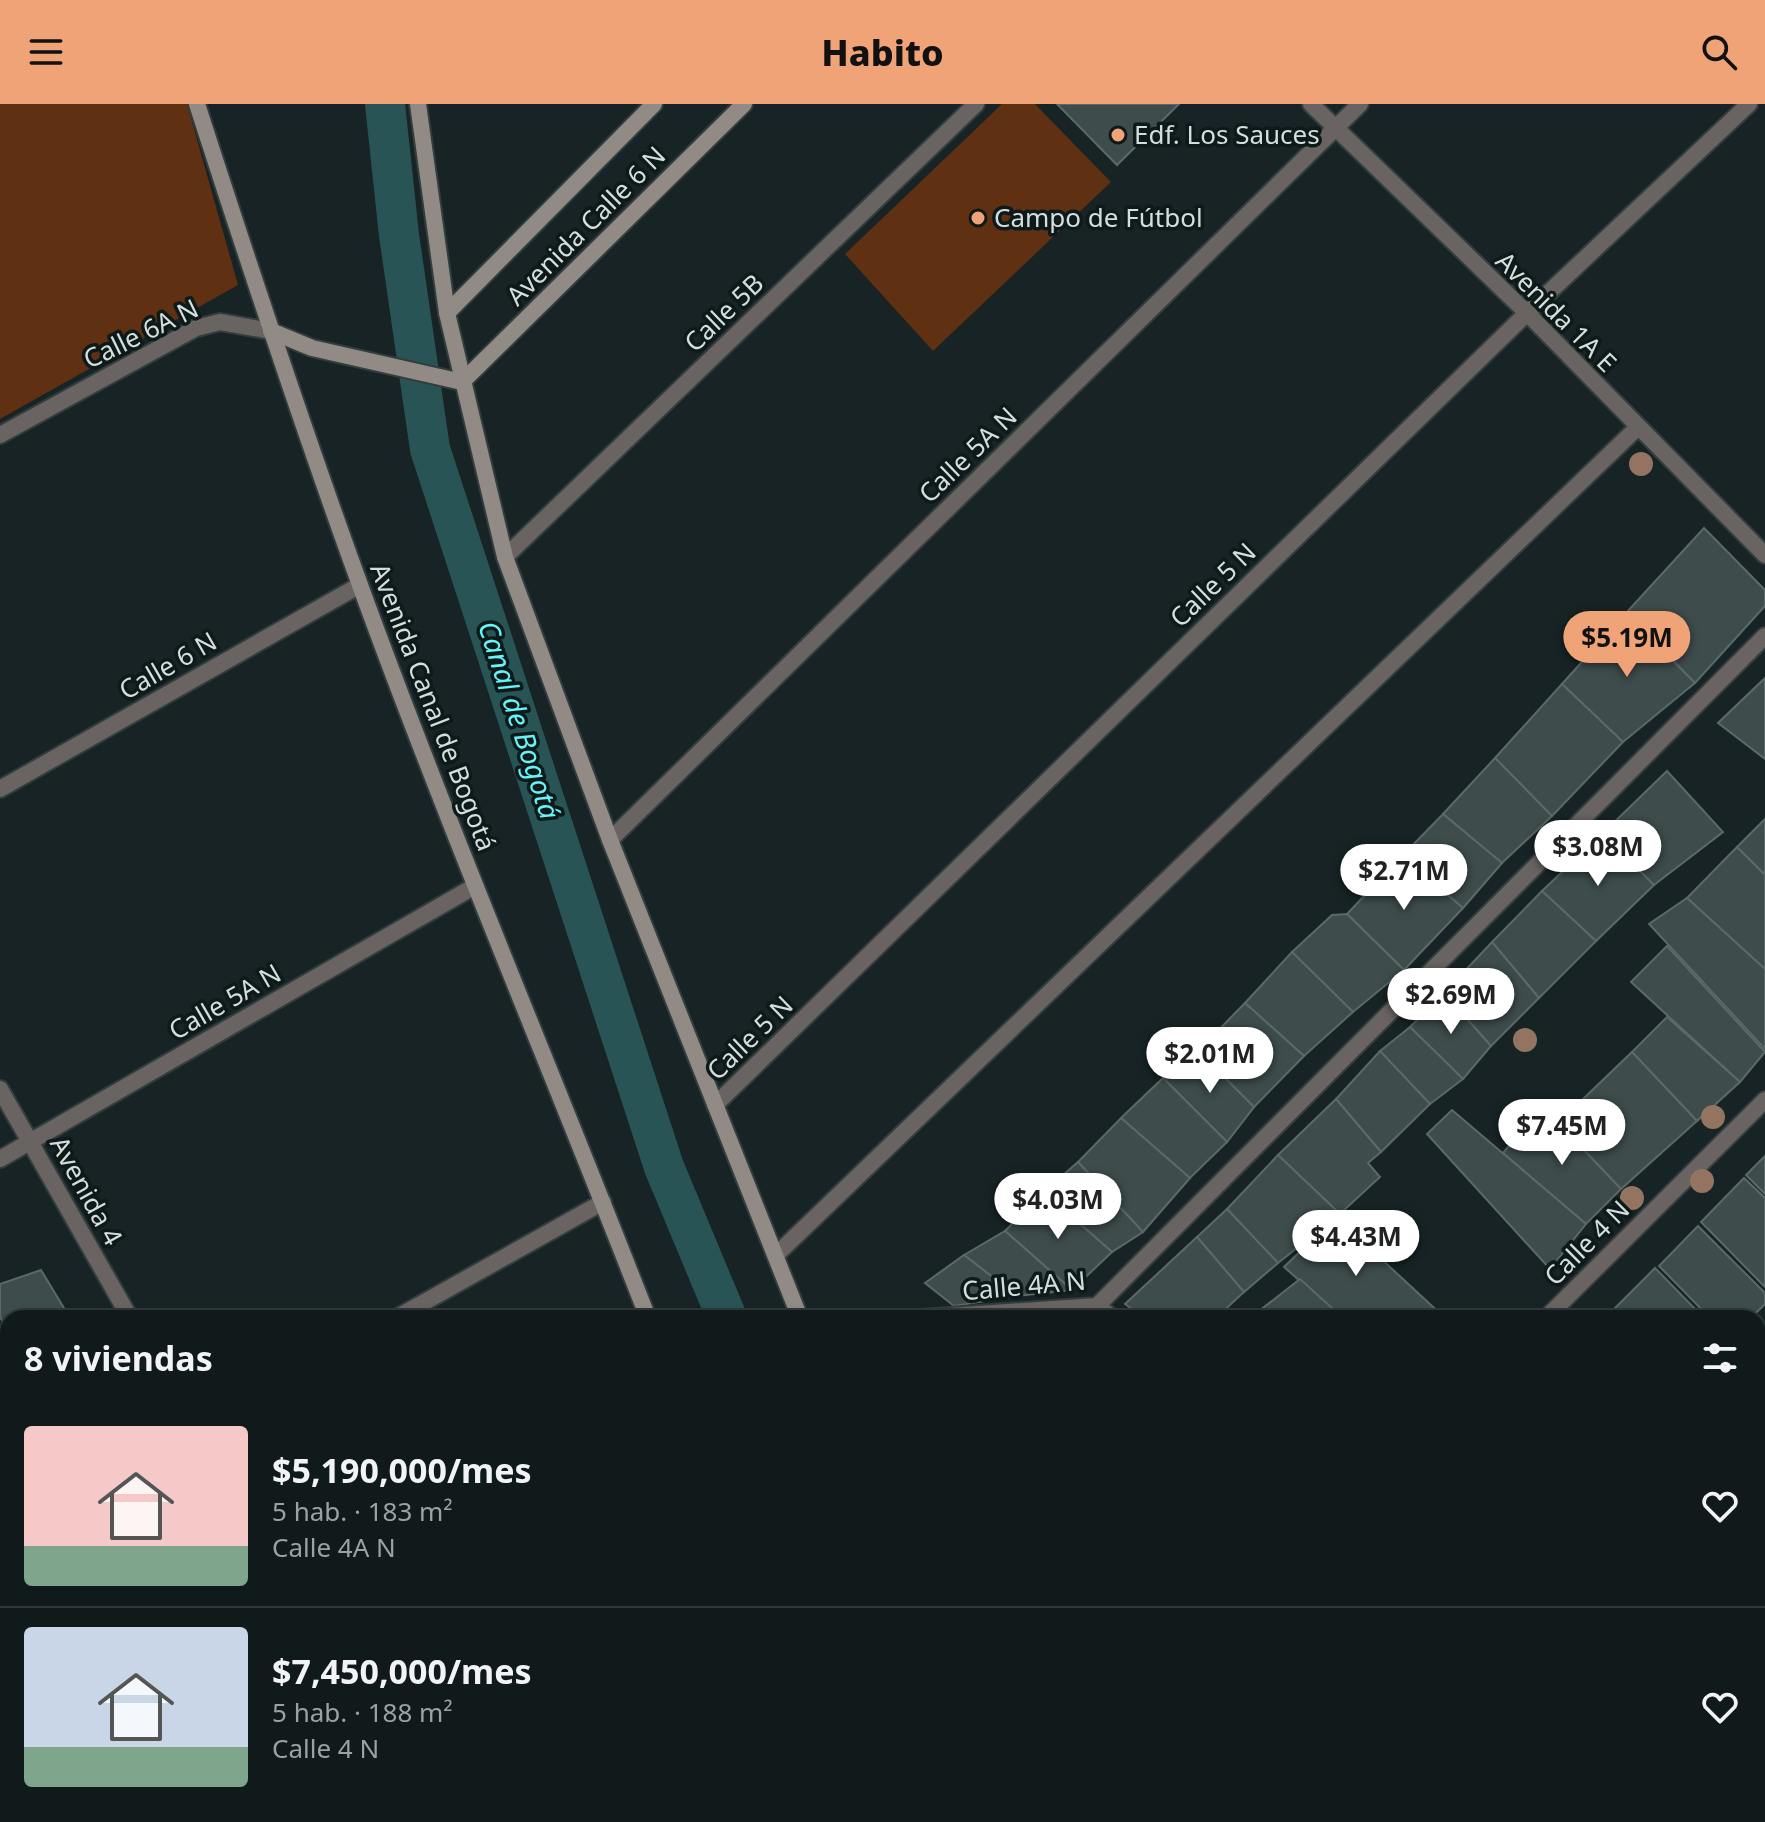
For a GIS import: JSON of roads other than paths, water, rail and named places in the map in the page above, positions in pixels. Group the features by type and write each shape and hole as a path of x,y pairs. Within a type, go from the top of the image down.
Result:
{"main road":[{"name":"Avenida Canal de Bogotá","path":"197,104 271,331 360,585 475,886 645,1310"},
{"path":"418,104 447,313 505,557 610,840 797,1310"},
{"name":"Avenida Calle 6 N","path":"447,313 654,104"},
{"name":"Avenida Calle 6 N","path":"462,382 744,104"},
{"name":"Calle 6A N","path":"271,331 312,348 462,382"}],"street":[{"name":"Calle 5B","path":"505,557 976,104"},
{"name":"Avenida 1A E","path":"1311,104 1527,313 1765,555"},
{"name":"Calle 5A N","path":"610,840 1360,104"},
{"name":"Calle 5 N","path":"715,1105 1527,313 1749,104"},
{"name":"Calle 6A N","path":"0,435 196,328 220,322 271,331"},
{"path":"776,1255 1637,428"},
{"name":"Calle 6 N","path":"0,789 360,585"},
{"name":"Calle 4A N","path":"1038,1310 1097,1306 1765,636"},
{"name":"Calle 5A N","path":"0,1159 475,886"},
{"name":"Avenida 4","path":"0,1089 125,1310"},
{"name":"Calle 4 N","path":"1554,1310 1765,1100"},
{"path":"410,1310 603,1202"},
{"path":"1097,1306 1102,1310"}],"waterway":[{"name":"Canal de Bogotá","path":"385,104 399,235 430,449 664,1167 724,1310"}],"place":[{"name":"Edf. Los Sauces","path":"1118,135"},
{"name":"Campo de Fútbol","path":"978,218"}]}
